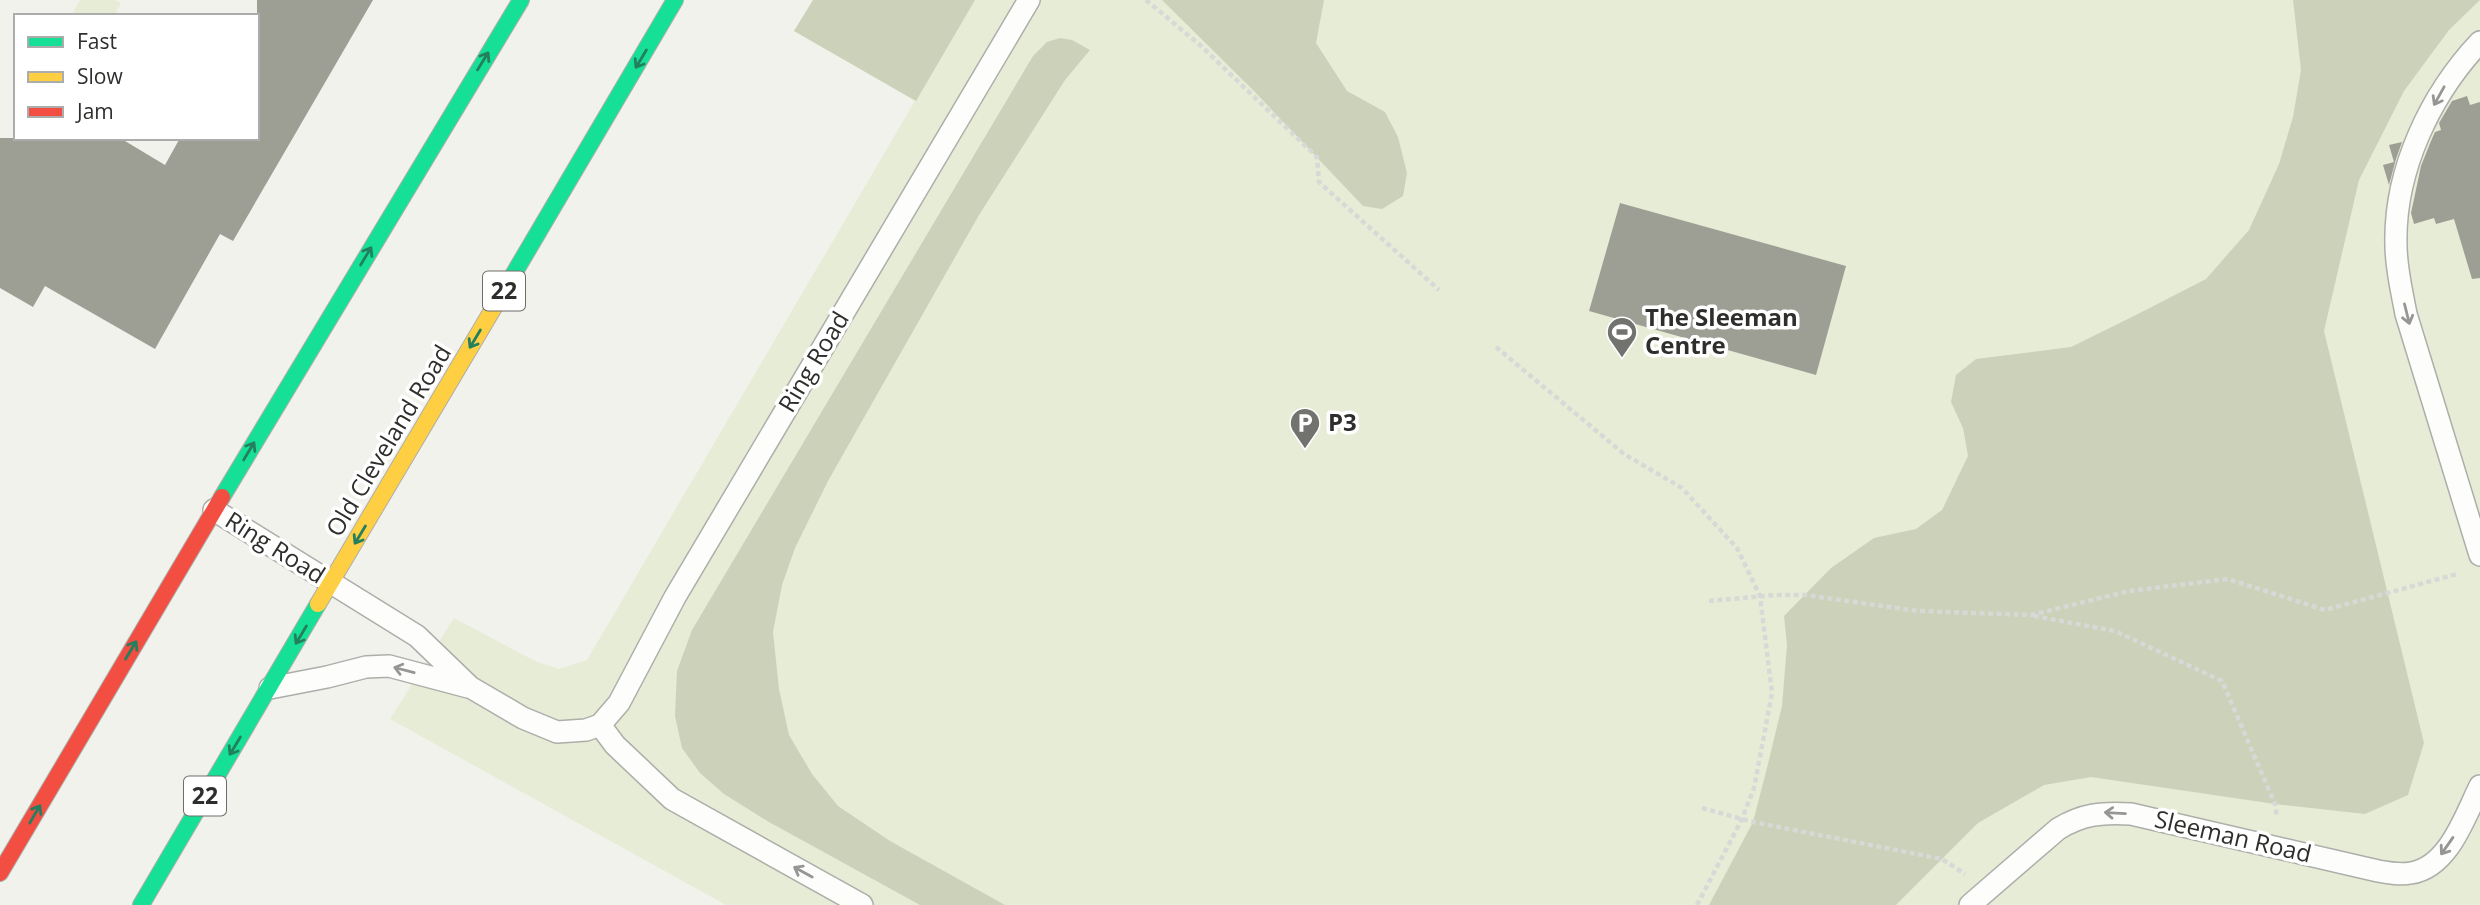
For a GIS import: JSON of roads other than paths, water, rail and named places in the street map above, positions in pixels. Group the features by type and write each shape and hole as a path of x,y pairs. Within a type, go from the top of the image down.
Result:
{"highway":[{"path":"0,873 214,510 521,0"},
{"name":"Old Cleveland Road","path":"141,905 676,0"}],"lane":[{"name":"Ring Road","path":"214,510 417,636 470,687 530,722 557,732 579,731 600,725 619,703 676,597 1029,0"},
{"path":"2473,563 2406,314 2395,245 2400,194 2423,127 2444,86 2480,42"},
{"name":"Ring Road","path":"270,688 366,667 389,666 470,687"},
{"path":"600,725 615,745 672,799 862,905"},
{"name":"Sleeman Road","path":"1970,905 2058,829 2073,820 2105,812 2131,814 2378,871 2411,874 2424,870 2437,860 2480,786"}],"place":[{"name":"The Sleeman Centre","path":"1622,359"},
{"name":"P3","path":"1305,450"}]}
